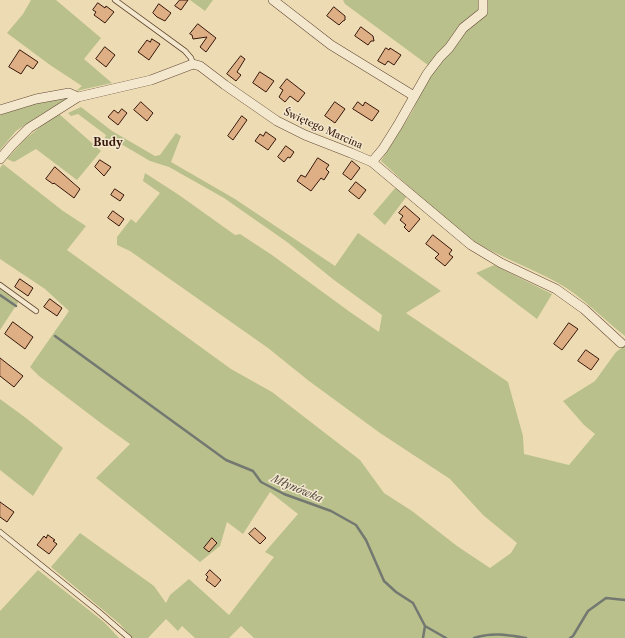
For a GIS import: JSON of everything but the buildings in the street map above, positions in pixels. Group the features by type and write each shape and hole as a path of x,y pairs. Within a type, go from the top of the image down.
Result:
{"street":[{"path":"273,0 331,45 414,96"},
{"path":"372,162 398,125 426,74 449,48 463,28 483,12 482,0"},
{"path":"0,159 29,128 78,97 151,80 193,64"},
{"name":"Świętego Marcina","path":"193,64 200,66 277,121 305,135 372,162 471,245 501,262 556,289 584,309 621,343"},
{"path":"0,110 36,99 69,93 78,97"}],"lane":[{"path":"115,0 185,51 191,58 193,64"},
{"path":"0,285 36,311"},
{"path":"0,532 129,638"}],"green space":[{"path":"31,0 56,0 101,38 84,59 112,83 76,91 82,86 50,65 7,33 23,14"},
{"path":"190,0 213,0 205,11"},
{"path":"343,0 625,0 625,336 584,301 558,283 492,251 471,239 436,211 381,161 412,112 432,68 345,4"},
{"path":"65,96 67,99 16,131 0,150 0,115"},
{"path":"81,107 112,131 155,156 160,155 176,133 181,136 171,162 235,199 335,266 358,233 441,291 406,313 508,382 523,436 524,454 569,465 595,434 584,425 563,401 595,381 616,352 625,345 625,638 254,638 241,626 229,638 195,638 182,626 178,631 166,619 148,638 132,638 120,624 51,567 80,533 154,586 166,603 170,595 189,579 229,615 274,557 265,552 298,514 270,492 243,534 227,522 220,546 200,562 96,478 130,444 39,376 30,367 69,311 45,289 0,259 0,168 3,164 63,211 86,226 67,250 231,369 272,392 360,460 384,493 412,511 457,546 490,568 511,553 517,543 483,515 450,479 380,433 309,381 268,348 130,251 117,245 117,237 131,219 136,223 160,193 143,181 145,173 235,235 240,234 272,255 379,332 382,315 334,280 287,242 224,198 169,167 150,161 116,141 110,147 103,142 106,135 78,114 71,116 68,113"},
{"path":"58,113 101,151 77,180 36,149 14,162 7,159 25,139"},
{"path":"396,187 407,196 385,225 373,214"},
{"path":"494,265 552,294 537,319 476,273"},
{"path":"0,287 19,301 0,330"},
{"path":"0,399 63,448 33,496 0,470"},
{"path":"38,570 104,622 119,638 0,638 0,611"}],"waterway":[{"name":"Młynówka","path":"0,295 16,306"},
{"name":"Młynówka","path":"55,336 226,460 253,471 261,482 284,494 331,511 356,525 366,540 384,581 396,592 413,603 425,626 446,638"},
{"path":"570,638 573,636 588,611 606,598 625,600"},
{"path":"423,638 425,626"},
{"name":"Młynówka","path":"474,638 487,635 506,635 526,638"}],"district":[{"name":"Budy","path":"108,143"}]}
